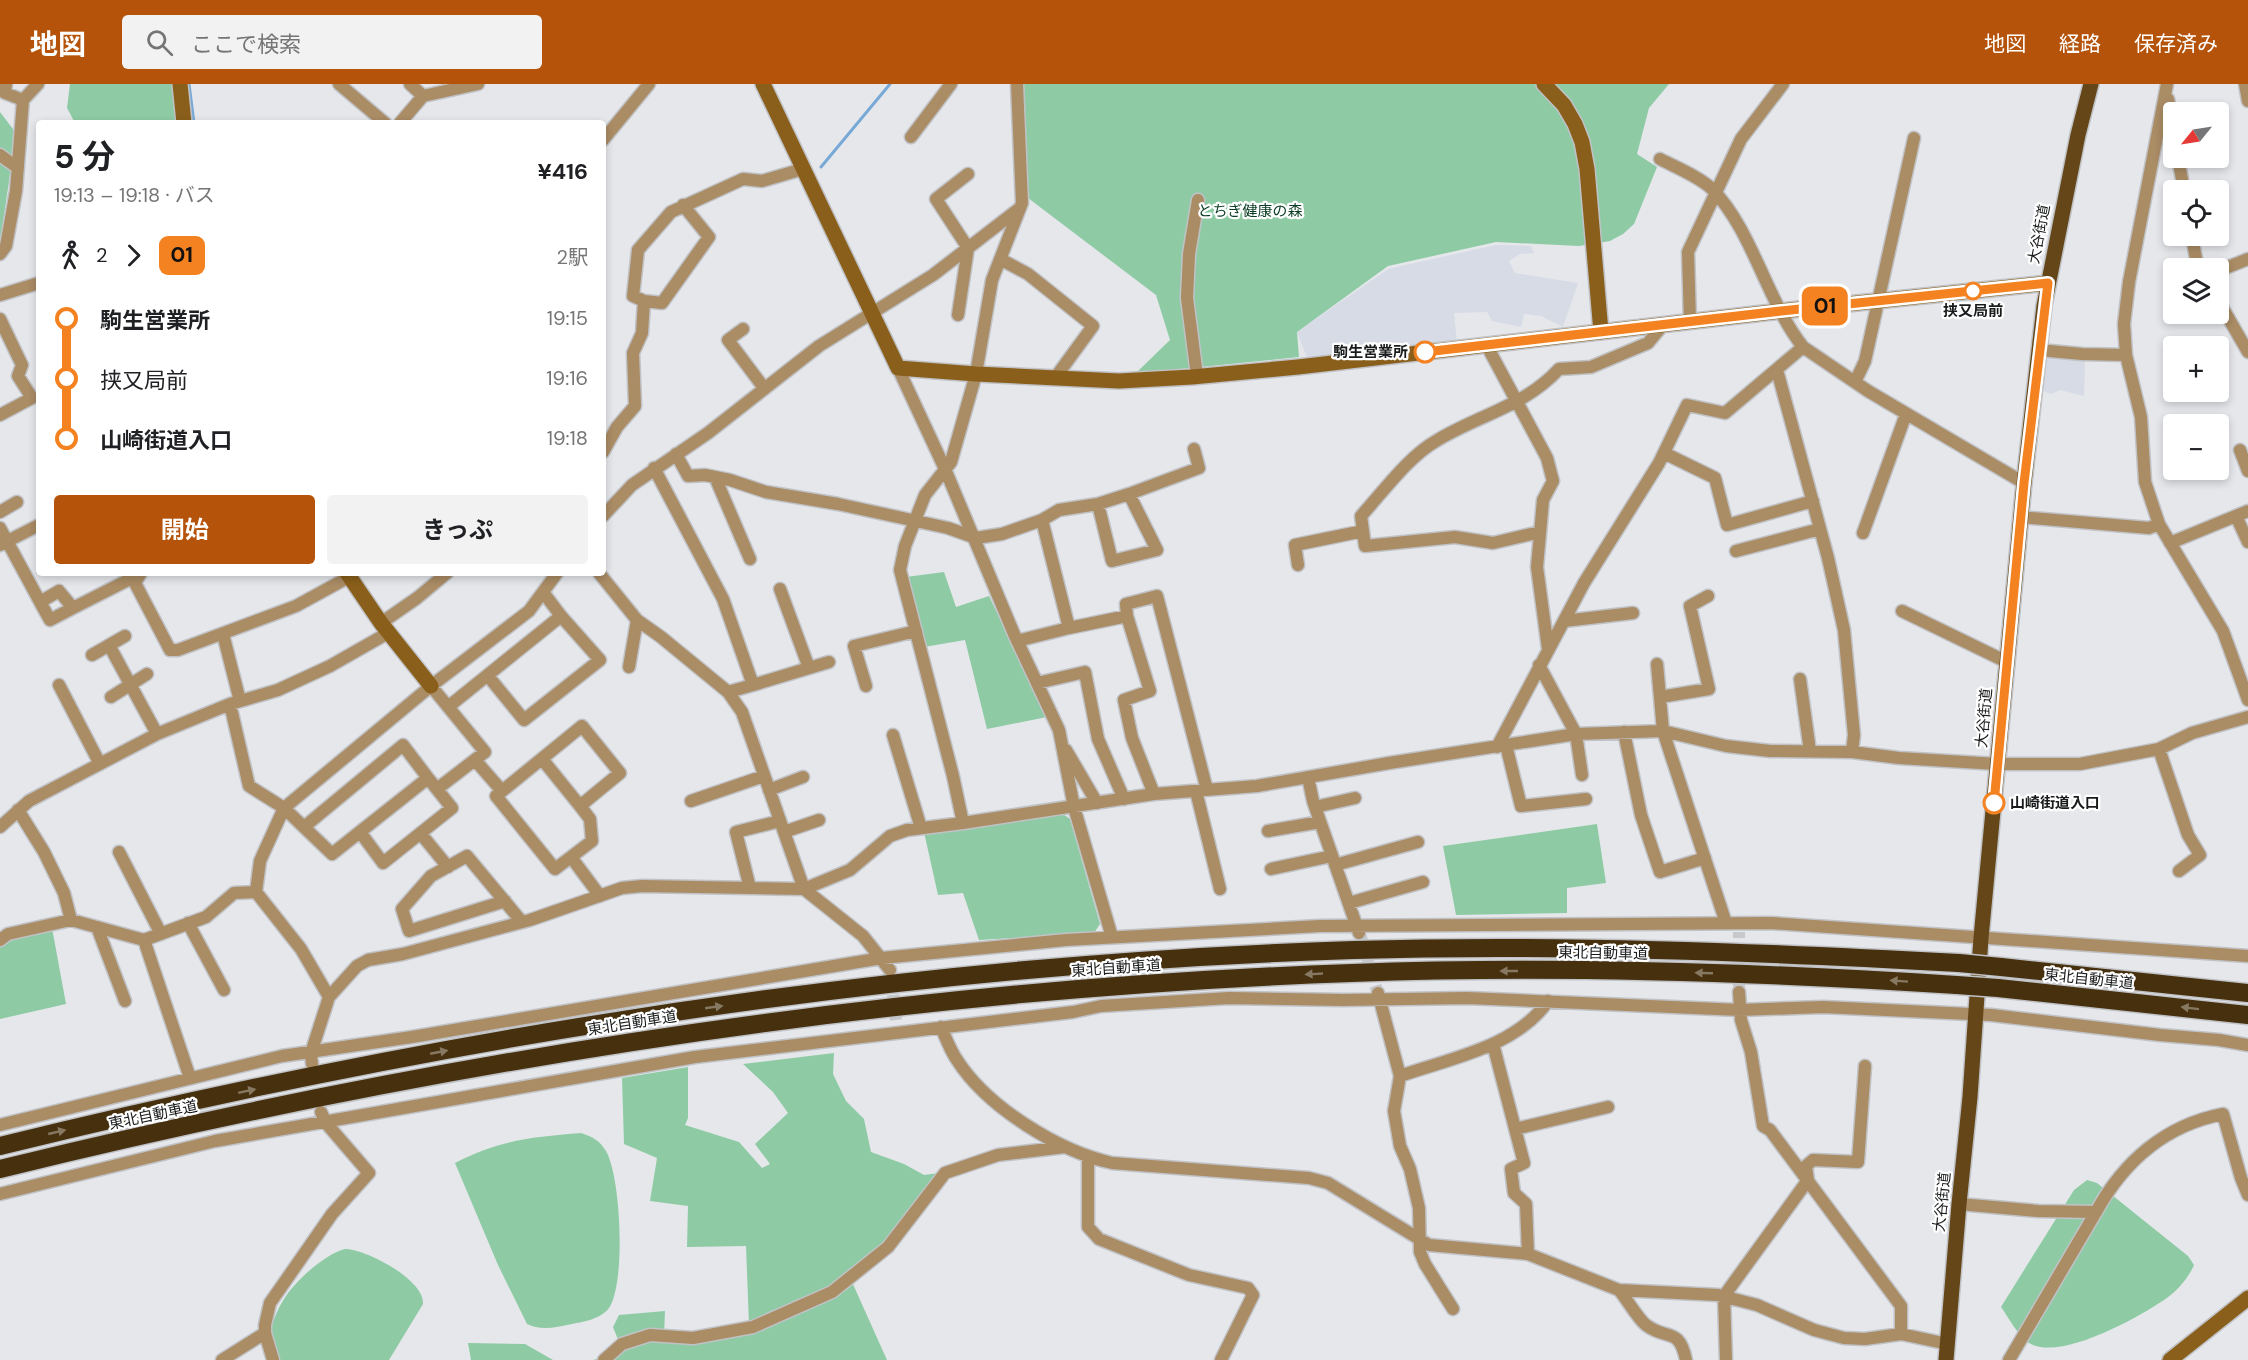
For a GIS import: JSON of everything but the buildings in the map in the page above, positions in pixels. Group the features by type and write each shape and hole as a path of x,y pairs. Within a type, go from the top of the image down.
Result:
{"highway":[{"name":"東北自動車道","path":"0,1146 159,1109 360,1067 616,1020 890,984 1061,967 1203,957 1352,950 1469,948 1687,950 2001,966 2248,993"},
{"name":"東北自動車道","path":"0,1169 164,1130 506,1062 620,1043 783,1019 1042,992 1219,979 1354,972 1701,973 1998,988 2248,1015"}],"main road":[{"name":"大谷街道","path":"1946,1360 2020,517 2048,283 2078,135 2091,84"}],"street":[{"path":"6,84 5,93 23,100"},
{"path":"0,254 6,246 12,213 23,100 38,84"},
{"path":"180,84 184,120"},
{"path":"339,84 381,120"},
{"path":"410,84 422,90 478,84"},
{"path":"606,136 649,84"},
{"path":"763,84 945,469 976,538 1017,641 1059,730 1074,807 1113,937"},
{"path":"911,137 951,84"},
{"path":"963,823 900,570 905,546 925,495 951,462 976,374 992,280 1022,203 1017,84"},
{"path":"1544,84 1557,96 1570,115 1582,142 1587,169 1601,332"},
{"path":"1690,322 1688,252 1741,139 1783,84"},
{"path":"2246,84 2248,101"},
{"path":"2167,88 2129,282 2124,324 2126,355 2141,417 2145,482 2159,524 2223,631 2248,700"},
{"path":"402,120 422,90"},
{"path":"1855,382 1865,361 1914,138"},
{"path":"0,155 18,168"},
{"path":"1660,159 1710,187 1730,210 1789,329 1803,347 1906,414 2024,483"},
{"path":"682,205 708,237 662,303 644,301 633,296 638,250 671,212 682,205 743,179 762,181 803,169"},
{"path":"958,315 968,248 936,199 968,174"},
{"path":"1197,376 1187,298 1189,254 1198,200"},
{"path":"0,204 12,213"},
{"path":"606,513 632,485 708,433 819,346 933,275 1020,207"},
{"path":"1000,259 1028,274 1093,326 1055,378"},
{"path":"2229,267 2248,259"},
{"path":"898,368 1119,381 1197,376 1306,366 1781,311 2048,283"},
{"path":"0,295 36,284"},
{"path":"606,447 617,427 635,406 633,353 642,333 644,301"},
{"path":"0,319 22,365 18,376 32,398 0,415"},
{"path":"2229,319 2248,352"},
{"path":"1540,532 1493,543 1455,537 1365,546 1361,516 1421,451 1436,440 1516,403 1548,381 1559,369 1591,366 1648,343 1663,325"},
{"path":"743,329 728,340 764,388"},
{"path":"1487,346 1547,458 1552,481 1543,500 1537,567 1548,649"},
{"path":"1586,799 1521,806 1502,746 1539,665 1584,583 1664,453 1687,405 1725,413 1803,347"},
{"path":"2039,350 2126,355"},
{"path":"1777,370 1813,501 1844,630 1854,735 1852,752"},
{"path":"1863,533 1906,414"},
{"path":"676,454 688,476 730,480 766,492 838,504 948,528 976,538 1002,534 1042,520 1059,510 1098,504 1199,468 1194,449"},
{"path":"2240,450 2248,471"},
{"path":"1664,453 1715,478 1727,525 1813,501"},
{"path":"654,468 723,599 753,685"},
{"path":"715,477 750,558"},
{"path":"1098,504 1112,561 1157,550 1129,494"},
{"path":"0,512 17,502"},
{"path":"2169,543 2248,511"},
{"path":"2236,516 2248,542"},
{"path":"2020,517 2149,528 2159,524"},
{"path":"1042,520 1069,628"},
{"path":"4,543 36,527"},
{"path":"0,528 4,543 50,620 135,576"},
{"path":"1736,551 1820,529"},
{"path":"1298,565 1295,545 1363,531"},
{"path":"139,576 135,583 170,650 178,650 296,606 346,576"},
{"path":"349,576 384,628 485,752 437,789"},
{"path":"0,827 29,801 157,734 235,702 278,690 319,671 384,628 443,576"},
{"path":"329,997 301,949 256,892 261,861 284,808 431,686 528,611 555,576"},
{"path":"601,576 637,620 728,692 742,712 804,889 863,936 890,970"},
{"path":"780,589 809,668"},
{"path":"40,602 59,591 73,608"},
{"path":"488,676 524,720 600,660 543,592"},
{"path":"1154,794 1132,738 1124,700 1150,692 1127,616 1126,604 1157,596 1202,790 1220,889"},
{"path":"1660,697 1709,689 1690,606 1708,596"},
{"path":"1902,611 2007,662"},
{"path":"1564,621 1633,613"},
{"path":"448,707 561,616"},
{"path":"1017,641 1127,616"},
{"path":"629,667 637,620"},
{"path":"866,686 854,646 916,631"},
{"path":"223,634 249,786 284,808 332,854 428,778"},
{"path":"93,655 125,636"},
{"path":"109,645 157,734"},
{"path":"728,692 829,662"},
{"path":"1657,664 1663,732 1705,858 1735,926"},
{"path":"1539,665 1576,734 1582,775"},
{"path":"1037,683 1085,672 1098,739 1124,799"},
{"path":"111,697 147,674"},
{"path":"1800,679 1810,751"},
{"path":"59,686 100,764"},
{"path":"311,1058 329,997 351,972 368,960 403,954 522,922 622,888 642,886 804,889 813,887 850,870 890,836 907,830 1154,794 1257,786 1576,734 1663,732 1726,746 1770,750 1852,752 1899,758 1997,764 2080,764 2159,749 2192,733 2248,717"},
{"path":"542,759 590,819 592,841 555,869 496,796 582,726 620,773 580,806"},
{"path":"1623,732 1641,814 1660,872 1705,858"},
{"path":"893,735 921,828"},
{"path":"1061,741 1096,803"},
{"path":"304,827 403,745 452,808 383,863 360,832"},
{"path":"2159,749 2188,834 2200,855 2179,871"},
{"path":"476,760 502,791"},
{"path":"691,801 764,776"},
{"path":"769,790 803,777"},
{"path":"1308,777 1315,807 1358,929"},
{"path":"1315,807 1355,798"},
{"path":"18,810 44,852 64,893 71,920"},
{"path":"750,888 736,832 819,820"},
{"path":"1268,831 1320,822"},
{"path":"421,834 448,867"},
{"path":"1271,869 1333,860 1418,842"},
{"path":"119,852 161,934"},
{"path":"505,901 410,931 402,909 431,876 467,856 505,901 522,922"},
{"path":"571,857 600,896"},
{"path":"1349,903 1423,882"},
{"path":"0,939 8,934 71,920 144,940 206,917 234,893 256,892"},
{"path":"188,923 224,990"},
{"path":"0,1125 282,1056 311,1058 882,958 1066,940 1358,929 1735,926 1771,923 2248,956"},
{"path":"97,927 125,1001"},
{"path":"144,940 190,1078"},
{"path":"1739,992 1740,1010 1751,1052 1763,1126 1770,1130 1901,1306 1901,1334"},
{"path":"0,1194 215,1141 324,1117 896,1026 941,1027 1073,1012 1112,1005 1229,998 1378,995 1740,1010 1822,1007 1976,1015 2248,1045"},
{"path":"1378,995 1400,1076 1394,1111 1400,1146 1410,1169 1419,1208 1420,1252 1453,1309"},
{"path":"1400,1076 1493,1044 1538,1016 1548,1001"},
{"path":"941,1027 957,1062 1013,1118 1088,1158 1112,1163 1309,1178 1328,1183 1429,1245 1528,1254 1620,1290 1724,1296 1757,1305 1814,1330 1844,1338 1865,1339 1901,1334 1948,1344"},
{"path":"1493,1044 1524,1163 1511,1169 1514,1194 1526,1204 1528,1254"},
{"path":"1726,1360 1724,1296 1808,1180 1806,1166 1813,1160 1858,1162 1865,1066"},
{"path":"1515,1129 1608,1107"},
{"path":"2009,1360 2096,1212 2127,1167 2161,1139 2179,1127 2223,1114 2248,1195"},
{"path":"273,1360 265,1333 270,1303 332,1214 369,1173 324,1117"},
{"path":"604,1360 622,1344 650,1335 693,1338 753,1327 832,1292 888,1247 945,1173 998,1155 1065,1147"},
{"path":"1088,1158 1088,1227 1099,1239 1188,1275 1248,1288 1253,1295 1221,1360"},
{"path":"1959,1204 2038,1211 2096,1212"},
{"path":"1620,1290 1646,1324 1676,1337 1683,1343 1686,1360"},
{"path":"2170,1360 2248,1298"},
{"path":"222,1360 265,1333"}],"shaded area":[{"path":"1496,245 1531,246 1534,253 1520,254 1509,261 1515,273 1578,283 1563,327 1541,316 1524,314 1521,327 1492,321 1487,312 1454,313 1457,343 1307,358 1297,332 1388,269"},
{"path":"2046,354 2085,358 2084,396 2060,390 2051,394 2043,391"}],"green space":[{"path":"70,84 172,84 176,120 73,120 67,108"},
{"name":"とちぎ健康の森","path":"1024,84 1669,84 1649,108 1637,154 1657,167 1634,224 1623,234 1610,241 1579,246 1496,242 1388,266 1297,332 1299,357 1161,371 1138,371 1170,340 1156,295 1028,198"},
{"path":"0,112 16,133 0,243"},
{"path":"944,572 956,607 989,596 1047,717 987,729 965,640 924,647 906,577"},
{"path":"1063,814 1070,819 1100,924 1094,933 979,940 963,893 938,895 924,832"},
{"path":"1597,824 1606,883 1567,888 1567,913 1456,915 1443,846"},
{"path":"52,928 66,1004 0,1019 0,943 7,938"},
{"path":"834,1053 833,1074 846,1101 864,1119 871,1152 904,1164 924,1175 939,1173 880,1254 843,1281 749,1325 746,1246 687,1247 688,1206 650,1201 657,1158 624,1144 622,1078 688,1067 688,1118 685,1125 739,1142 762,1168 770,1164 755,1144 788,1113 773,1092 743,1064"},
{"path":"581,1133 595,1139 606,1151 615,1183 620,1230 618,1277 614,1295 609,1308 595,1318 557,1327 536,1327 527,1324 498,1265 455,1163 501,1144"},
{"path":"2087,1180 2097,1183 2188,1256 2194,1265 2178,1289 2152,1308 2119,1326 2064,1346 2047,1348 2033,1345 2019,1334 2001,1307 2074,1190"},
{"path":"345,1249 366,1254 393,1267 415,1285 423,1304 389,1360 278,1360 270,1329 282,1302 295,1284 311,1269 329,1256"},
{"path":"852,1282 887,1360 593,1360 623,1352 613,1327 619,1315 665,1311 664,1337 758,1329 812,1308"},
{"path":"468,1343 525,1344 553,1360 471,1360"}],"waterway":[{"path":"189,84 194,120"},
{"path":"821,167 890,84"}],"tunnel":[{"path":"1739,932 1739,992"},
{"path":"1360,934 1377,991"},
{"path":"891,977 896,1020"}],"bus line":[{"name":"01","path":"1425,352 2048,283 2024,483 1994,803"}],"place":[{"name":"挟又局前","path":"1973,291"},
{"name":"駒生営業所","path":"1425,352"},
{"name":"山崎街道入口","path":"1994,803"}]}
